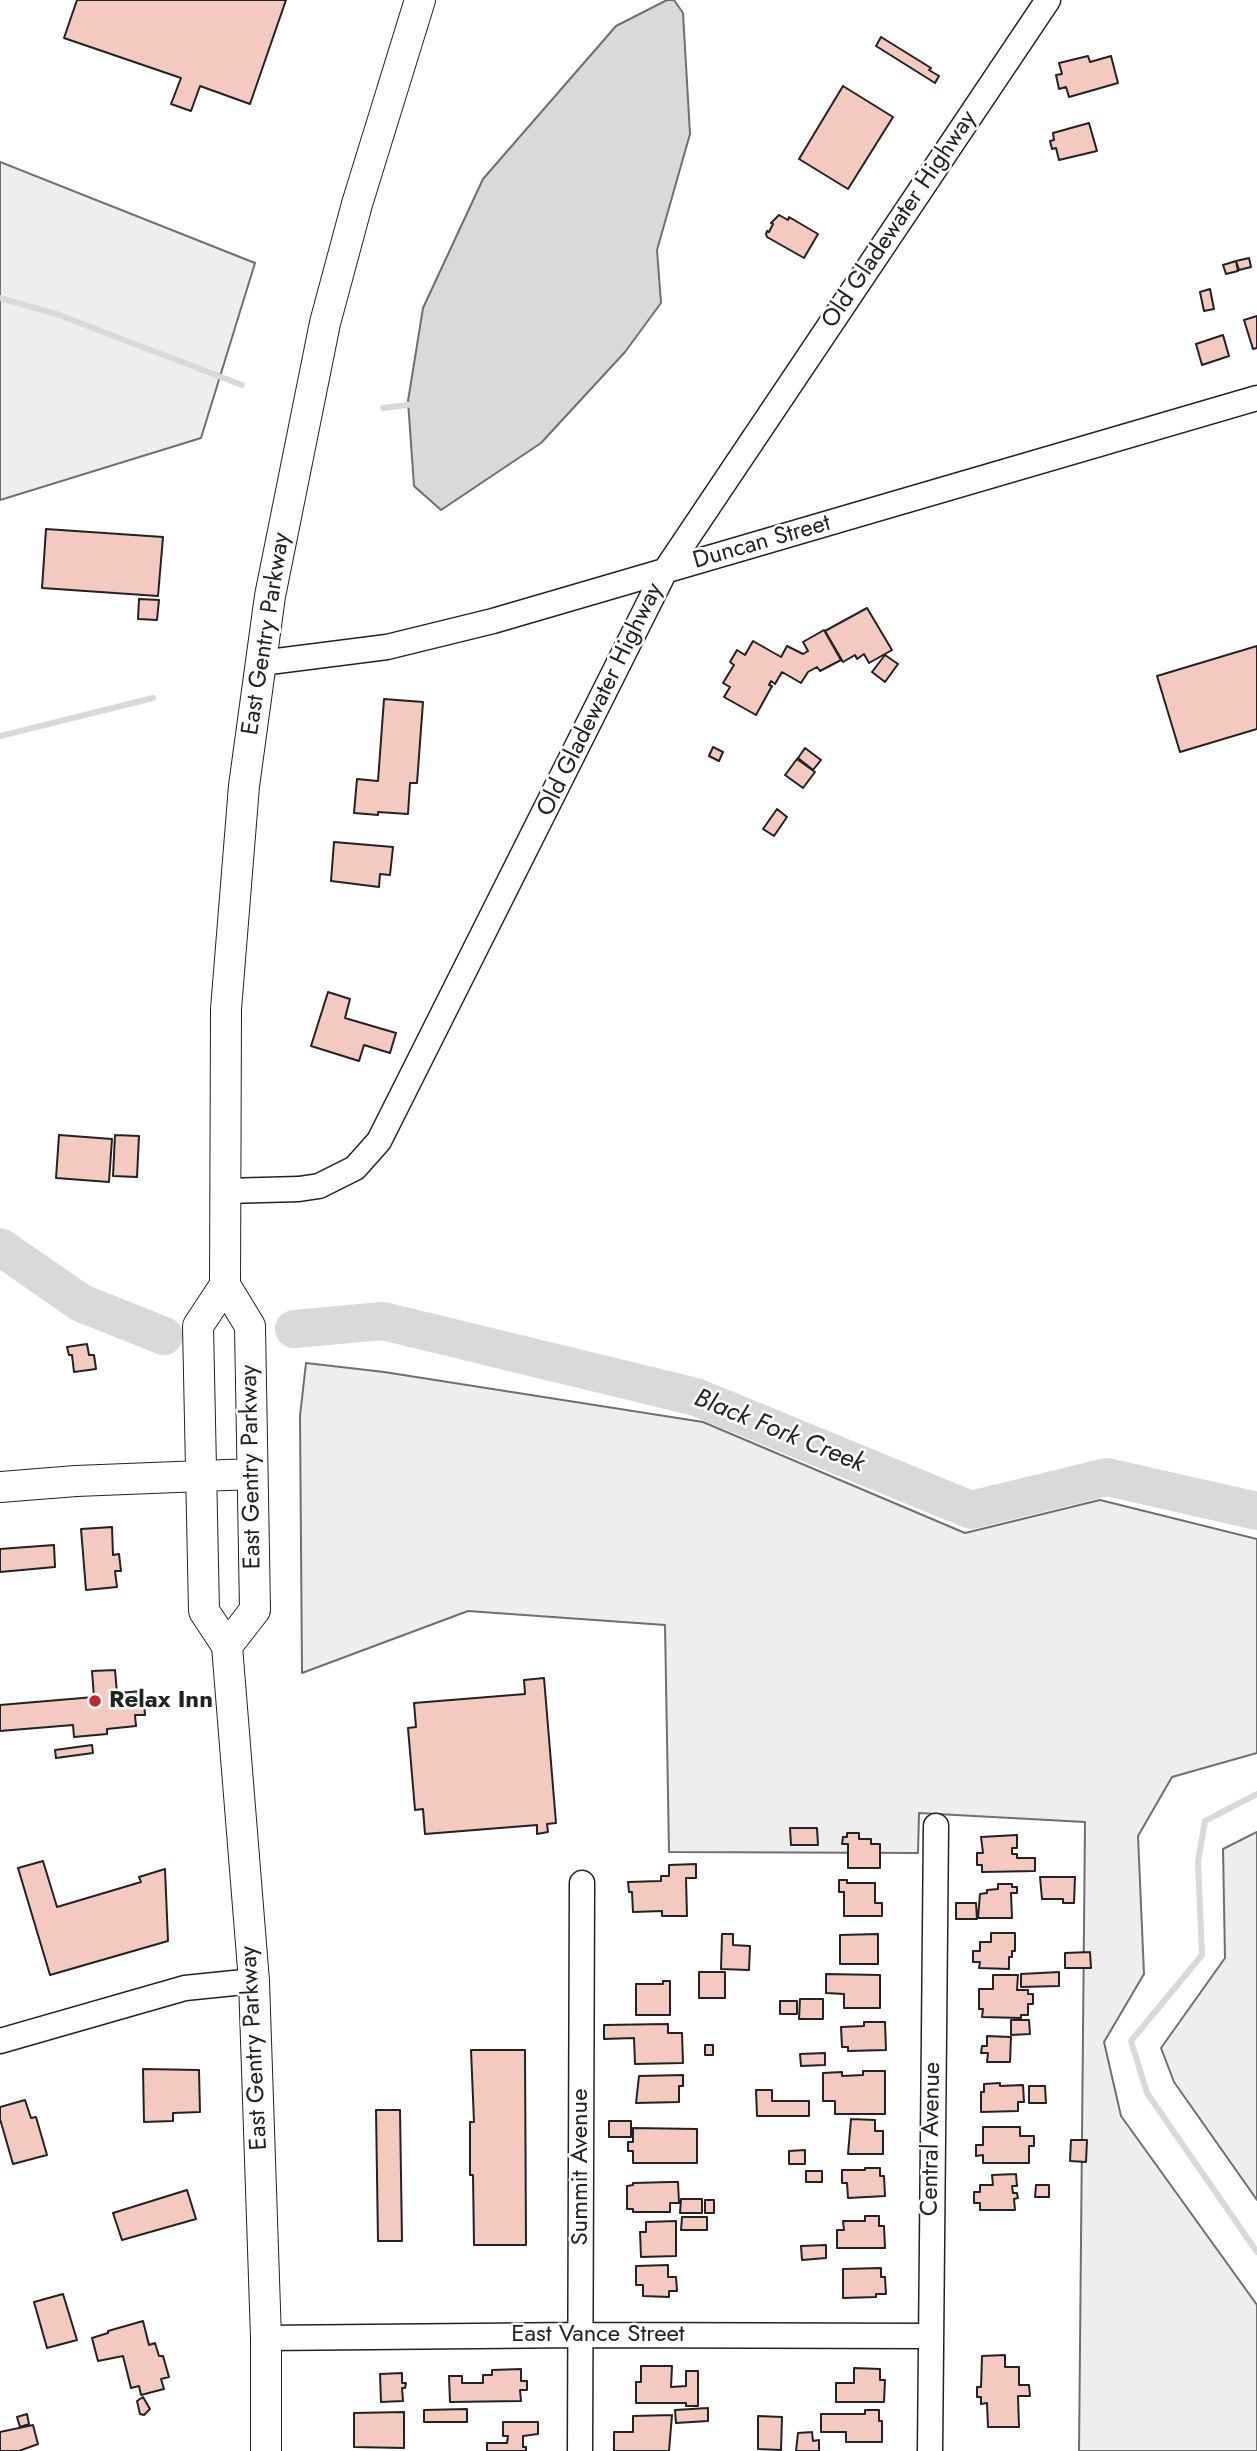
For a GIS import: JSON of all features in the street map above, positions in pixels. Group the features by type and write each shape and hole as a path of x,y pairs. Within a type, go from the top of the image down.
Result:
{"main road":[{"name":"East Gentry Parkway","path":"227,1646 256,1610 250,1326 225,1285 226,1009 244,786 270,596 325,323 360,191 420,0"},
{"name":"East Gentry Parkway","path":"225,1285 198,1326 204,1611 227,1646 254,1981 266,2338 266,2451"},
{"path":"0,1487 252,1474"}],"street":[{"name":"Old Gladewater Highway","path":"225,1191 319,1186 355,1168 379,1141 665,571 1048,0"},
{"name":"Duncan Street","path":"261,663 387,647 493,621 1257,398"},
{"name":"Central Avenue","path":"930,2451 936,1826"},
{"name":"Summit Avenue","path":"580,2451 582,1883"},
{"path":"0,2041 185,1988 254,1981"},
{"name":"East Vance Street","path":"266,2338 930,2336"}],"shaded area":[{"path":"667,0 674,0 683,13 690,134 657,250 661,303 625,352 541,443 441,510 414,486 408,401 423,308 483,179 616,26"},
{"path":"0,162 255,263 201,438 0,500"},
{"path":"306,1363 384,1372 703,1422 965,1533 1100,1500 1257,1539 1257,1753 1172,1777 1138,1836 1144,1974 1104,2042 1121,2116 1257,2305 1257,2451 1079,2451 1085,1822 919,1813 918,1853 669,1852 665,1625 468,1611 302,1673 300,1416"},
{"path":"1257,1832 1257,2200 1174,2082 1161,2048 1225,1958 1223,1849"}],"building":[{"path":"77,0 286,0 250,104 200,86 191,111 171,104 181,78 64,38"},
{"path":"881,37 931,68 929,70 939,76 935,83 876,46"},
{"path":"1088,56 1090,62 1111,56 1118,83 1069,97 1066,87 1059,89 1056,75 1062,74 1059,63"},
{"path":"843,86 893,117 848,189 799,159"},
{"path":"1089,123 1097,151 1059,160 1056,148 1052,149 1050,141 1054,140 1053,133"},
{"path":"779,215 788,220 789,217 818,234 804,258 767,237 767,231 769,232 773,224 771,223"},
{"path":"1249,258 1251,267 1239,270 1236,261"},
{"path":"1236,261 1238,271 1226,274 1223,265"},
{"path":"1210,289 1214,309 1204,311 1200,292"},
{"path":"1257,316 1257,348 1253,349 1244,320"},
{"path":"1223,335 1229,356 1202,365 1196,344"},
{"path":"46,529 163,537 158,596 42,588"},
{"path":"139,599 159,600 157,620 138,619"},
{"path":"867,608 892,650 869,663 864,654 857,659 855,655 843,662 825,631"},
{"path":"824,630 841,660 820,671 817,667 808,672 801,683 782,672 775,684 771,681 769,685 772,686 756,715 724,697 730,687 723,683 734,665 730,662 737,650 745,655 753,641 781,657 787,646 803,654 808,651 803,642"},
{"path":"1257,646 1257,729 1180,752 1157,676"},
{"path":"885,655 898,664 885,682 872,672"},
{"path":"384,699 423,702 417,783 410,783 408,814 354,813 357,779 378,781"},
{"path":"713,747 723,752 719,761 709,756"},
{"path":"805,748 821,760 813,770 798,758"},
{"path":"797,759 815,772 803,788 785,775"},
{"path":"777,809 787,817 774,836 763,829"},
{"path":"334,842 393,847 390,875 380,874 379,887 331,881"},
{"path":"328,992 350,999 345,1018 396,1033 390,1053 364,1045 359,1061 311,1046"},
{"path":"59,1135 112,1139 109,1182 56,1178"},
{"path":"115,1135 139,1136 137,1177 113,1176"},
{"path":"87,1344 89,1355 94,1355 96,1369 74,1372 72,1355 69,1355 67,1347"},
{"path":"112,1527 113,1555 119,1554 121,1571 115,1571 117,1587 86,1590 81,1529"},
{"path":"54,1545 55,1567 0,1572 0,1549"},
{"name":"Relax Inn","path":"115,1670 117,1693 143,1691 145,1715 135,1715 136,1726 107,1729 107,1734 74,1737 73,1725 0,1731 0,1705 94,1697 92,1671"},
{"path":"544,1678 556,1823 547,1824 548,1832 537,1834 537,1825 425,1834 423,1809 415,1810 408,1728 416,1727 414,1703 525,1694 524,1680"},
{"path":"92,1745 93,1753 56,1758 55,1750"},
{"path":"790,1828 817,1828 818,1845 791,1845"},
{"path":"847,1833 859,1833 859,1839 871,1839 871,1844 880,1844 880,1868 848,1868 848,1844 842,1844"},
{"path":"1017,1835 1017,1848 1012,1848 1012,1854 1017,1854 1017,1858 1035,1858 1035,1871 982,1872 982,1865 977,1865 977,1853 983,1853 981,1837"},
{"path":"43,1861 57,1907 141,1882 139,1877 165,1869 168,1941 50,1975 18,1868"},
{"path":"696,1864 696,1878 686,1878 687,1916 662,1916 662,1911 633,1912 632,1892 629,1892 628,1882 661,1881 661,1876 669,1876 669,1865"},
{"path":"1040,1877 1075,1877 1074,1903 1063,1903 1063,1899 1042,1899"},
{"path":"839,1880 847,1880 847,1883 875,1883 875,1903 882,1903 882,1916 844,1916 844,1892 839,1892"},
{"path":"998,1884 1012,1884 1012,1887 1017,1887 1017,1893 1011,1893 1012,1918 978,1918 980,1894 998,1889"},
{"path":"956,1903 976,1903 977,1919 956,1919"},
{"path":"991,1933 1015,1933 1015,1951 1012,1951 1012,1957 1009,1957 1009,1969 979,1968 980,1962 973,1962 973,1951 980,1951 980,1942 991,1942"},
{"path":"722,1934 733,1934 733,1945 750,1946 749,1970 721,1969"},
{"path":"878,1934 878,1964 840,1964 840,1935"},
{"path":"1090,1952 1091,1968 1065,1968 1065,1953"},
{"path":"699,1972 725,1972 725,1998 699,1998"},
{"path":"1059,1972 1059,1986 1021,1987 1021,1974"},
{"path":"826,1974 880,1975 880,2008 844,2008 844,1994 826,1993"},
{"path":"993,1975 1018,1975 1017,1990 1028,1990 1028,1994 1033,1994 1033,2004 1028,2004 1028,2015 1021,2015 1021,2018 982,2017 983,2009 979,2009 979,1989 993,1989"},
{"path":"663,1981 670,1981 670,2015 636,2015 636,1984 663,1984"},
{"path":"800,1999 823,1999 823,2019 799,2019"},
{"path":"780,2001 797,2001 797,2014 780,2014"},
{"path":"1011,2020 1029,2020 1030,2034 1011,2035"},
{"path":"864,2022 885,2022 886,2050 848,2051 848,2047 842,2047 841,2027 864,2026"},
{"path":"668,2024 668,2033 682,2033 683,2063 635,2064 634,2038 604,2039 604,2025"},
{"path":"987,2036 1011,2037 1010,2062 987,2062 988,2053 981,2053 982,2046 987,2046"},
{"path":"705,2045 713,2045 713,2055 705,2055"},
{"path":"471,2050 525,2050 526,2245 474,2245 473,2175 470,2175 470,2122 474,2122"},
{"path":"825,2053 825,2065 801,2066 800,2054"},
{"path":"143,2069 199,2070 200,2112 173,2113 173,2121 144,2122"},
{"path":"863,2071 885,2071 885,2114 835,2114 835,2101 823,2101 823,2073 863,2075"},
{"path":"683,2075 683,2086 679,2086 679,2102 636,2103 639,2076"},
{"path":"1000,2083 1000,2086 1023,2085 1024,2102 1018,2102 1018,2111 981,2112 981,2092 984,2092 984,2084"},
{"path":"1029,2086 1045,2086 1046,2103 1029,2103"},
{"path":"756,2090 772,2090 772,2101 809,2101 809,2116 757,2116"},
{"path":"25,2100 31,2118 36,2117 47,2155 13,2164 0,2119 0,2107"},
{"path":"376,2110 400,2110 402,2241 378,2241"},
{"path":"851,2119 875,2120 875,2131 883,2131 883,2154 848,2154"},
{"path":"609,2121 631,2121 631,2137 609,2137"},
{"path":"983,2127 1020,2127 1020,2136 1034,2136 1034,2146 1029,2146 1029,2163 983,2163 983,2155 976,2156 976,2145 983,2145"},
{"path":"633,2128 697,2129 697,2163 633,2163 633,2151 628,2151 628,2142 633,2142"},
{"path":"1071,2140 1087,2140 1086,2162 1070,2161"},
{"path":"805,2150 805,2164 789,2164 789,2151"},
{"path":"880,2168 880,2176 884,2176 885,2196 848,2198 847,2183 842,2183 842,2170"},
{"path":"806,2171 822,2171 822,2182 806,2182"},
{"path":"1016,2174 1017,2186 1012,2186 1013,2193 1017,2193 1018,2198 1014,2199 1015,2210 980,2210 980,2203 974,2203 974,2192 980,2192 980,2185 993,2185 992,2175"},
{"path":"678,2182 679,2203 670,2203 670,2212 633,2212 633,2209 627,2209 627,2186 633,2183"},
{"path":"1036,2185 1049,2185 1049,2197 1035,2197"},
{"path":"187,2190 196,2219 122,2240 113,2213"},
{"path":"681,2199 702,2199 702,2213 680,2213"},
{"path":"705,2200 714,2200 714,2213 705,2213"},
{"path":"865,2216 879,2216 879,2226 884,2226 885,2248 837,2248 837,2230 844,2230 843,2221 865,2221"},
{"path":"682,2217 707,2217 707,2230 681,2230"},
{"path":"676,2221 676,2256 641,2257 640,2232 646,2232 646,2222"},
{"path":"826,2245 826,2258 802,2260 801,2246"},
{"path":"668,2265 668,2277 676,2277 677,2291 669,2291 669,2297 643,2296 643,2285 636,2285 636,2266"},
{"path":"881,2268 881,2277 885,2277 886,2294 843,2298 843,2269"},
{"path":"63,2294 77,2340 47,2348 34,2302"},
{"path":"143,2321 149,2345 155,2343 159,2356 163,2356 169,2377 161,2379 164,2389 141,2395 139,2386 131,2388 123,2356 98,2361 92,2338"},
{"path":"1005,2355 1005,2367 1019,2367 1019,2385 1029,2385 1030,2396 1018,2396 1019,2427 988,2427 987,2403 981,2404 981,2397 977,2397 977,2387 981,2387 982,2356"},
{"path":"641,2366 672,2366 671,2387 686,2386 686,2371 698,2371 698,2406 686,2406 686,2403 636,2403 636,2382 641,2382"},
{"path":"854,2368 880,2369 880,2380 885,2380 884,2402 836,2402 836,2383 854,2383"},
{"path":"521,2369 521,2381 527,2381 527,2390 520,2390 521,2401 450,2402 449,2376 462,2376 462,2383 483,2383 483,2375 492,2375 492,2370"},
{"path":"402,2373 402,2383 406,2383 405,2388 402,2388 403,2401 381,2402 380,2374"},
{"path":"143,2397 150,2409 144,2415 140,2414 137,2401"},
{"path":"708,2408 708,2421 676,2423 675,2410"},
{"path":"467,2409 467,2422 424,2422 424,2410"},
{"path":"865,2410 879,2410 882,2442 846,2442 846,2432 821,2432 821,2414 865,2414"},
{"path":"404,2412 404,2448 354,2447 354,2413"},
{"path":"27,2414 29,2424 20,2427 17,2417"},
{"path":"672,2415 669,2451 614,2451 614,2432 633,2432 633,2416"},
{"path":"758,2416 782,2417 781,2450 758,2449"},
{"path":"503,2422 538,2422 538,2434 523,2436 523,2447 526,2447 526,2451 487,2451 487,2443 507,2443 508,2436 503,2436"},
{"path":"33,2425 38,2444 19,2451 0,2451 0,2432"},
{"path":"812,2432 813,2441 819,2440 819,2451 796,2451 798,2433"}],"waterway":[{"path":"0,298 59,315 242,385"},
{"path":"383,408 415,404"},
{"path":"0,736 153,698"},
{"name":"Black Fork Creek","path":"0,1247 81,1303 164,1336"},
{"name":"Black Fork Creek","path":"294,1329 383,1321 696,1397 971,1510 1107,1477 1257,1511"},
{"path":"1257,1794 1205,1821 1198,1862 1202,1955 1131,2041 1147,2093 1257,2252"}],"place":[{"name":"Relax Inn","path":"95,1701"}]}
